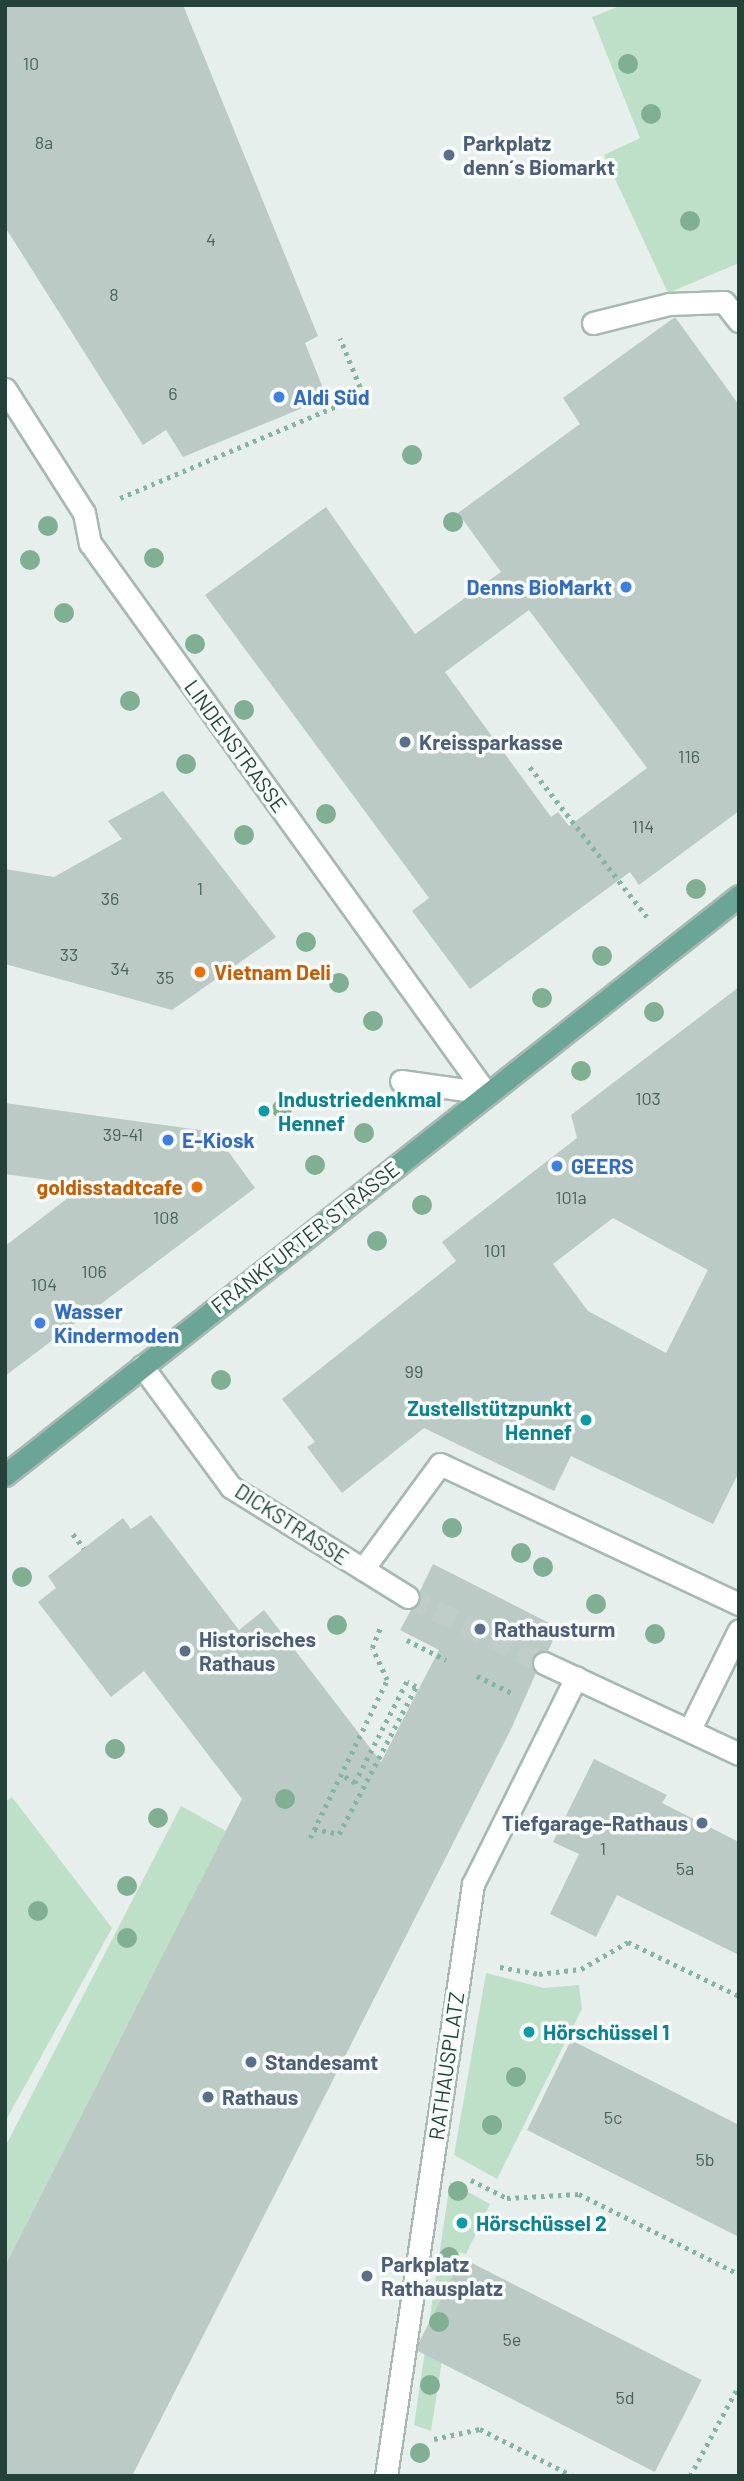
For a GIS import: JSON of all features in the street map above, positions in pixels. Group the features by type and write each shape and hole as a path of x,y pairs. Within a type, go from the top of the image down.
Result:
{"main road":[{"name":"FRANKFURTER STRASSE","path":"5,1475 739,896"}],"street":[{"path":"593,323 669,304 724,302 739,321"},
{"name":"LINDENSTRASSE","path":"5,389 84,513 90,543 486,1093"},
{"path":"401,1081 486,1093"},
{"name":"DICKSTRASSE","path":"142,1366 231,1487 403,1594"},
{"path":"363,1569 440,1464 739,1604"},
{"path":"690,1729 739,1630"},
{"path":"544,1663 739,1754"},
{"name":"RATHAUSPLATZ","path":"386,2476 473,1884 576,1677"}],"path":[{"path":"84,513 363,395 340,339"},
{"path":"530,767 671,948"},
{"path":"73,1534 84,1548"},
{"path":"310,1838 387,1680 372,1648 381,1627 403,1594"},
{"path":"381,1627 392,1632"},
{"path":"402,1638 446,1660"},
{"path":"314,1829 339,1834 416,1687 407,1682 355,1783 341,1775"},
{"path":"462,1961 539,1974 581,1969 628,1942 739,1996"},
{"path":"432,2161 507,2198 579,2194 739,2274"},
{"path":"690,2476 739,2385"},
{"path":"393,2426 435,2439 481,2429 573,2476"}],"green space":[{"path":"622,5 739,5 739,263 668,293 604,155 640,138 592,17"},
{"path":"12,1797 112,1928 5,2122 5,1802"},
{"path":"181,1806 226,1831 5,2266 5,2147"},
{"path":"486,1973 544,1988 579,1985 582,2009 497,2179 454,2155"},
{"path":"450,2182 490,2204 466,2254 459,2252 431,2431 414,2425"}],"building":[{"path":"5,5 183,5 318,336 305,343 327,398 183,457 166,430 143,445 5,227"},
{"path":"675,317 739,405 739,811 639,885 630,872 470,989 412,911 429,898 205,595 326,507 415,634 501,572 458,513 580,424 563,398","holes":["529,610 647,768 569,826 558,812 551,817 445,672"]},
{"path":"163,791 276,937 172,1010 5,964 5,869 54,877 122,839 108,821"},
{"path":"739,987 739,1472 713,1524 571,1456 554,1491 424,1428 342,1493 307,1447 315,1442 282,1399 456,1261 442,1242 577,1138 571,1115","holes":["613,1218 708,1270 666,1353 588,1311 553,1264"]},
{"path":"5,1103 214,1132 255,1188 5,1376 5,1246 85,1185 5,1174"},
{"name":"Rathaus","path":"151,1515 239,1630 264,1610 381,1762 439,1650 400,1630 411,1610 419,1603 420,1591 433,1564 559,1628 548,1651 532,1657 536,1673 512,1727 132,2476 5,2476 5,2266 242,1799 144,1671 111,1697 38,1602 56,1588 48,1576 123,1518 131,1529"},
{"path":"594,1759 667,1795 662,1803 739,1842 739,1955 617,1895 596,1937 550,1914 579,1854 553,1842"},
{"path":"571,2040 739,2125 739,2237 527,2130"},
{"path":"462,2258 702,2380 655,2472 415,2350"}],"tunnel":[{"path":"408,1597 544,1663"}],"place":[{"name":"Parkplatz denn´s Biomarkt","path":"449,155"},
{"name":"Aldi Süd","path":"279,397"},
{"name":"Denns BioMarkt","path":"626,587"},
{"name":"Kreissparkasse","path":"405,742"},
{"name":"Vietnam Deli","path":"200,972"},
{"name":"Industriedenkmal Hennef","path":"264,1111"},
{"name":"E-Kiosk","path":"168,1140"},
{"name":"GEERS","path":"557,1166"},
{"name":"goldisstadtcafe","path":"197,1187"},
{"name":"Wasser Kindermoden","path":"40,1323"},
{"name":"Zustellstützpunkt Hennef","path":"586,1420"},
{"name":"Rathausturm","path":"480,1629"},
{"name":"Historisches Rathaus","path":"185,1651"},
{"name":"Tiefgarage-Rathaus","path":"702,1823"},
{"name":"Hörschüssel 1","path":"529,2032"},
{"name":"Standesamt","path":"251,2062"},
{"name":"Rathaus","path":"208,2097"},
{"name":"Hörschüssel 2","path":"462,2223"},
{"name":"Parkplatz Rathausplatz","path":"367,2276"}]}
